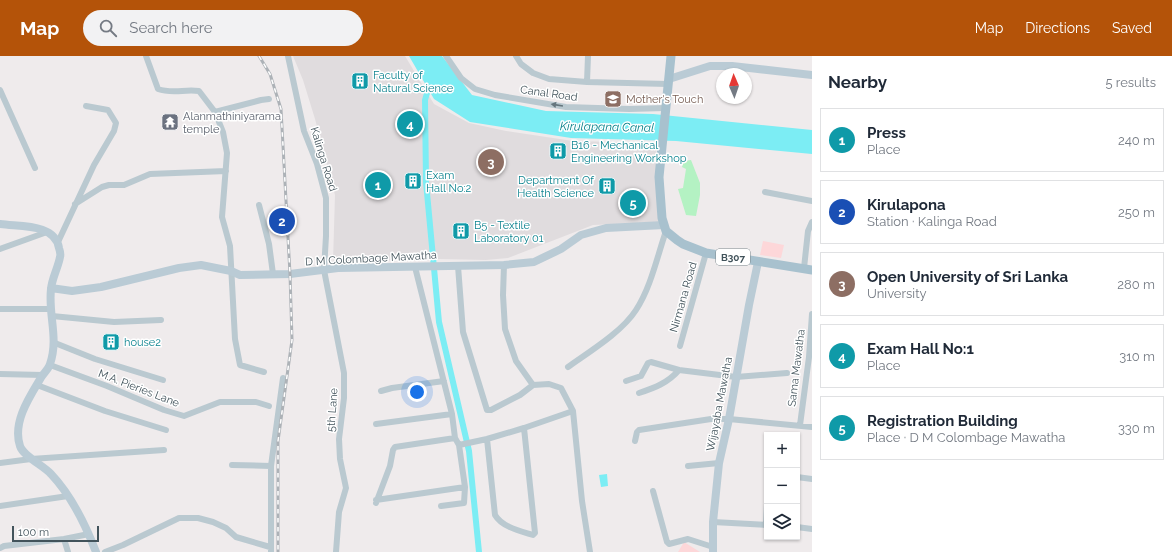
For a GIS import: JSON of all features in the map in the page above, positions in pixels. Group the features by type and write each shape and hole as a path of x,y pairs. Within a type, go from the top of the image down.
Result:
{"main road":[{"path":"665,228 662,218 659,177 671,56"},
{"name":"B307","path":"665,228 683,244 706,253 808,269"}],"street":[{"path":"146,56 158,89 167,92 190,90 199,91 215,112 223,132 227,153 222,217 230,246 235,339 240,365 264,372"},
{"name":"Kalinga Road","path":"288,56 304,131 317,164 326,198 324,270"},
{"name":"Canal Road","path":"446,56 461,78 475,89 495,95 566,107 629,109 665,108"},
{"path":"516,56 521,64 533,73 549,79 587,82 668,81 710,66 732,66 812,74"},
{"path":"587,82 588,56"},
{"path":"0,90 35,168"},
{"path":"215,112 269,99"},
{"path":"58,242 70,220 75,204 94,164 114,131 116,123 108,110 86,106"},
{"path":"75,204 102,187 109,185 124,185 150,174 226,171"},
{"path":"764,192 812,201"},
{"path":"259,205 269,244 273,274"},
{"path":"808,269 808,231 812,222"},
{"path":"0,224 30,226 52,234 58,242 61,255 51,288 55,344 50,365 25,406 18,426 20,447 31,459 51,474 68,496 89,534 96,552"},
{"name":"D M Colombage Mawatha","path":"51,288 72,291 101,287 179,268 196,266 231,271 240,275 324,270 504,265 534,262 561,249 581,235 606,228 665,228"},
{"path":"568,367 617,332 635,312 646,292 665,228"},
{"path":"0,249 47,232"},
{"name":"Nirmana Road","path":"680,346 706,253"},
{"name":"Wijayaba Mawatha","path":"713,550 713,522 719,464 729,419 758,262"},
{"path":"504,265 503,295 505,329 516,361 533,385"},
{"path":"455,266 463,332 487,410 491,410 520,395 533,385 549,384 561,388 573,411 582,501 590,552"},
{"path":"419,267 452,414 454,438 459,445 465,487 464,503 441,506"},
{"name":"5th Lane","path":"324,270 344,373 344,398 339,440 340,459 346,488 339,512 336,552"},
{"path":"0,309 52,312 114,322 161,320"},
{"name":"Sama Mawatha","path":"800,425 810,357 812,314"},
{"path":"55,344 95,360 163,380"},
{"path":"626,381 641,376 648,363 651,362 679,370 736,377 787,373"},
{"name":"M.A. Pieries Lane","path":"50,365 107,386 164,410 184,416 220,402 256,402 269,406"},
{"path":"639,393 659,386 673,378 679,370"},
{"path":"0,374 43,375"},
{"path":"105,552 179,518 198,518 213,522 226,528 236,537 271,549 271,466 283,378"},
{"path":"381,392 392,388 444,381"},
{"path":"37,386 105,411 166,430"},
{"path":"459,445 487,439 524,428 573,411"},
{"path":"376,424 452,414"},
{"path":"635,441 639,430 711,419 729,419 812,427"},
{"path":"487,439 495,515 515,530 533,535 535,533 524,428"},
{"path":"454,438 395,447 390,466 376,502 465,487"},
{"path":"2,463 31,459 164,450"},
{"path":"688,466 719,464"},
{"path":"232,465 271,466"},
{"path":"800,477 812,479"},
{"path":"653,491 667,542 669,544 688,539 713,550"},
{"path":"0,506 68,496"},
{"path":"713,522 764,525"},
{"path":"800,527 812,529"},
{"path":"0,548 4,546 64,539 89,534"},
{"path":"64,539 68,552"}],"shaded area":[{"path":"293,56 405,56 434,104 469,123 506,131 573,141 656,143 660,222 593,225 508,258 486,260 440,259 333,262 335,195 315,119 303,80"},
{"path":"763,241 784,245 781,258 760,255"},
{"path":"684,542 700,552 678,552"}],"green space":[{"path":"691,160 700,183 700,195 696,216 686,215 678,189 683,188 686,169 682,167 684,161"}],"water":[{"name":"Kirulapana Canal","path":"409,56 442,56 472,95 546,111 653,114 812,130 812,154 676,141 571,138 470,122 434,99"},
{"path":"607,474 608,486 601,487 599,475"}],"waterway":[{"path":"430,83 425,100 426,182 439,322 469,451 479,552"}],"railway":[{"path":"259,56 270,74 281,109 290,274 292,340 278,441 278,552"}],"place":[{"name":"Faculty of Natural Science","path":"360,81"},
{"name":"Mother's Touch","path":"613,99"},
{"name":"Alanmathiniyarama temple","path":"170,122"},
{"name":"Exam Hall No:1","path":"410,124"},
{"name":"B16 - Mechanical Engineering Workshop","path":"558,151"},
{"name":"Open University of Sri Lanka","path":"491,162"},
{"name":"Exam Hall No:2","path":"413,181"},
{"name":"Press","path":"378,185"},
{"name":"Department Of Health Science","path":"607,186"},
{"name":"Registration Building","path":"633,203"},
{"name":"Kirulapona","path":"282,221"},
{"name":"B5 - Textile Laboratory 01","path":"461,231"},
{"name":"house2","path":"111,342"}]}
